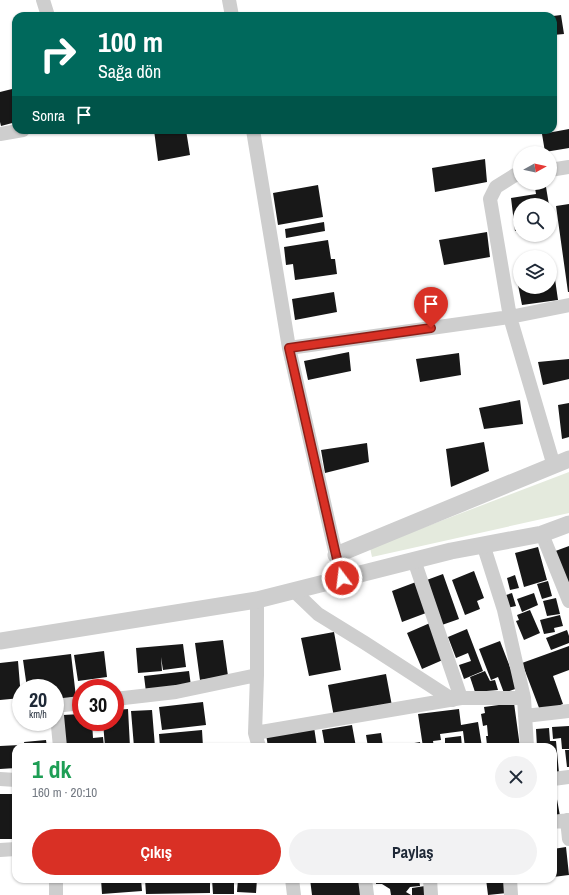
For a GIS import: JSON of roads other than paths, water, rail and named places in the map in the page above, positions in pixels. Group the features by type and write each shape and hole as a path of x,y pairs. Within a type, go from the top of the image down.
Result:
{"street":[{"path":"43,0 47,12"},
{"path":"229,0 231,12"},
{"path":"0,134 12,132"},
{"path":"254,134 289,348 342,578"},
{"path":"557,169 569,167"},
{"path":"336,555 561,463 510,317 490,199 496,187 513,177"},
{"path":"289,348 510,317 569,306"},
{"path":"0,640 257,600 451,550 542,534 569,524"},
{"path":"542,534 569,601"},
{"path":"483,544 504,610 524,698 527,743"},
{"path":"414,560 457,699"},
{"path":"294,590 318,614 457,699"},
{"path":"257,600 255,733 258,743"},
{"path":"124,698 176,692 257,675"},
{"path":"255,733 457,699 524,698"},
{"path":"525,716 569,711"},
{"path":"58,731 60,743"},
{"path":"557,778 569,777"},
{"path":"0,779 12,780"},
{"path":"563,821 569,839"},
{"path":"0,850 12,849"},
{"path":"56,883 56,895"},
{"path":"292,883 294,895"},
{"path":"366,883 367,895"},
{"path":"430,883 431,895"},
{"path":"510,883 511,895"}]}
